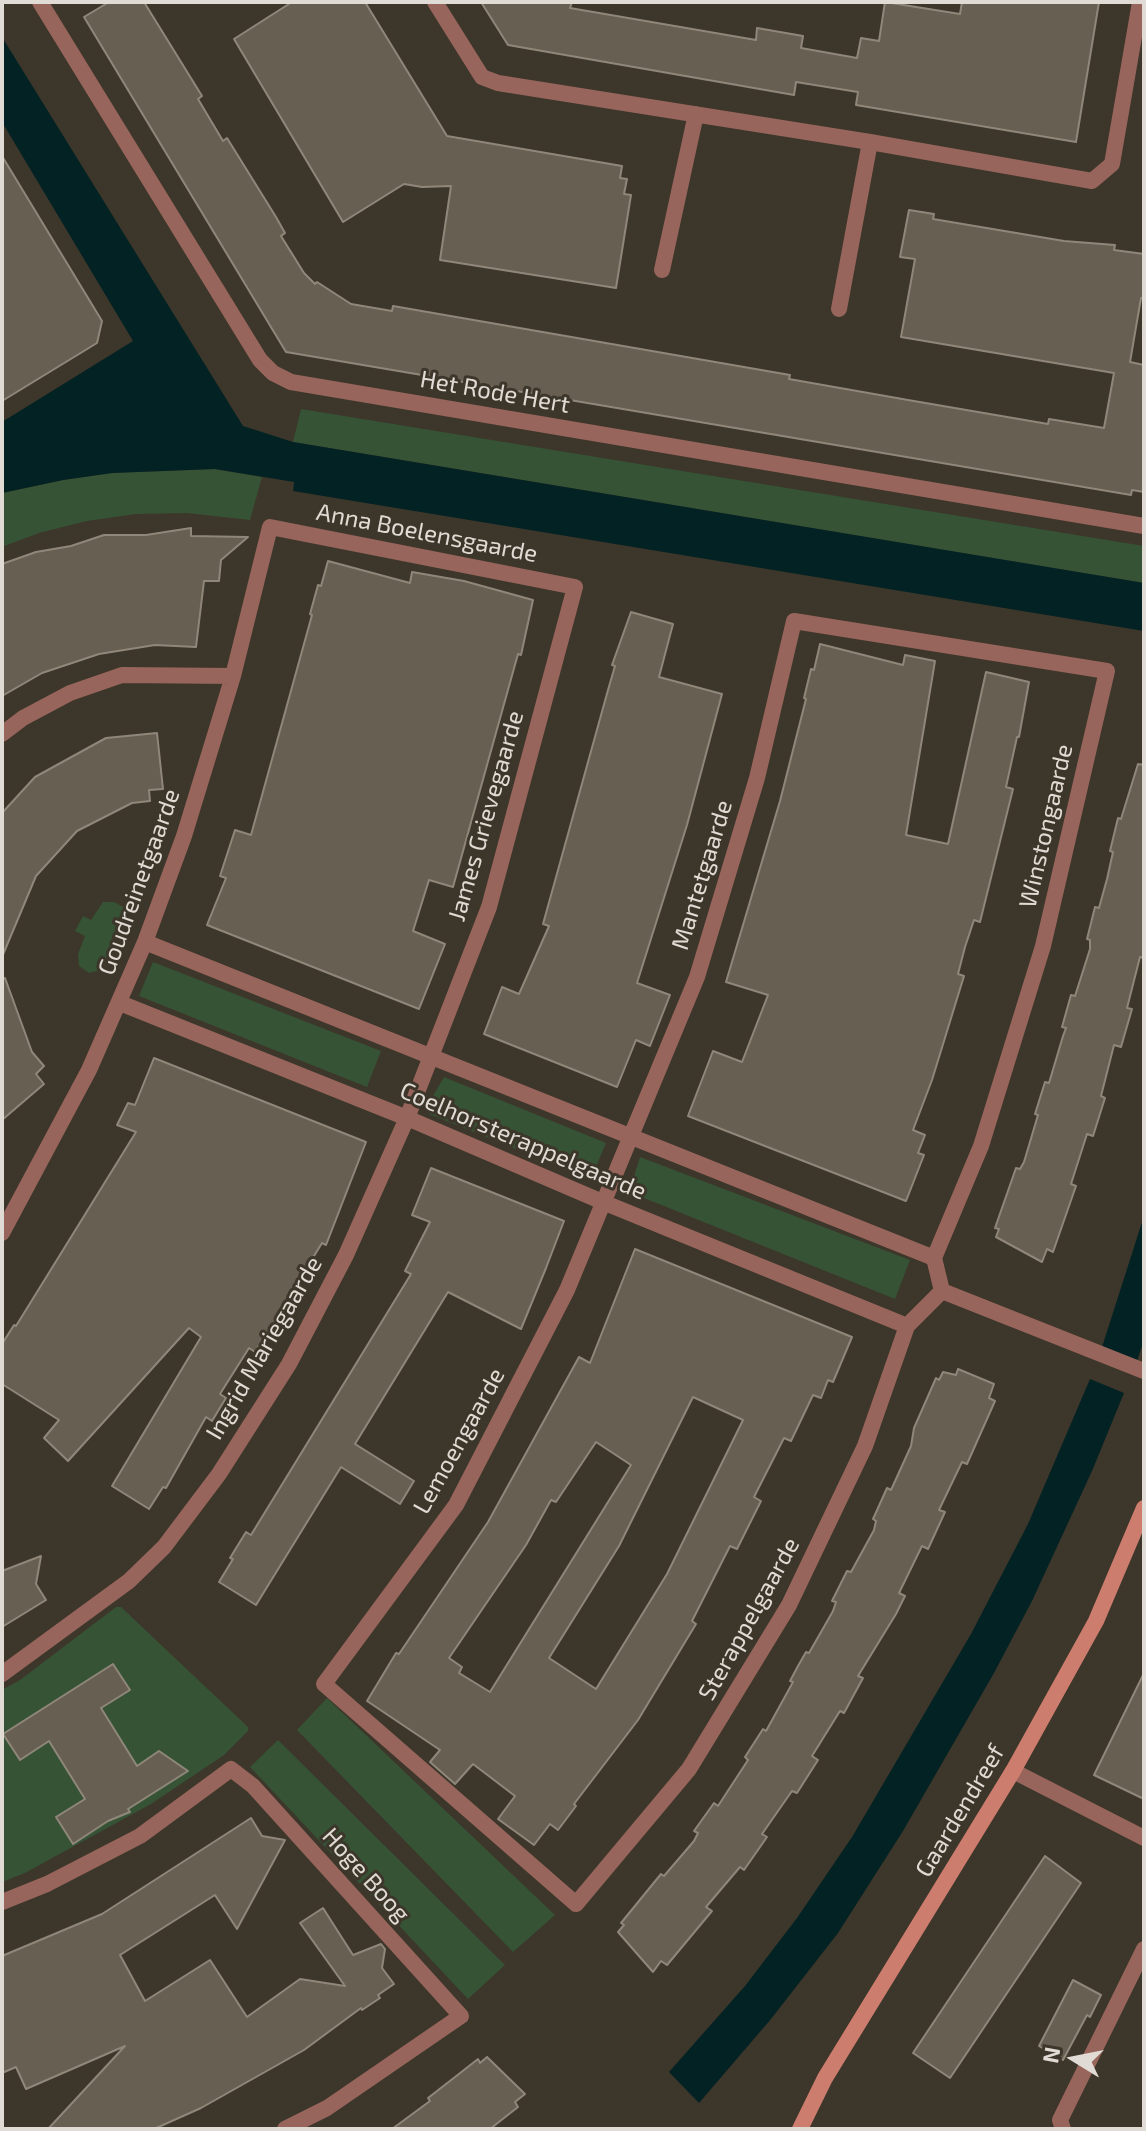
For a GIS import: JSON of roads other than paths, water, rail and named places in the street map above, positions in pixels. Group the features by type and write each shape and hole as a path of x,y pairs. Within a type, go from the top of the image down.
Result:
{"street":[{"name":"Het Rode Hert","path":"40,2 260,360 273,373 291,382 1144,526"},
{"path":"435,2 482,77 498,83 1092,181 1112,164 1140,2"},
{"path":"662,270 696,114"},
{"path":"839,309 870,142"},
{"name":"Anna Boelensgaarde","path":"270,527 575,587"},
{"name":"Goudreinetgaarde","path":"2,1233 59,1130 120,1003 145,942 184,836 233,676 270,527"},
{"name":"James Grievegaarde","path":"407,1118 489,907 575,587"},
{"name":"Mantetgaarde","path":"605,1203 630,1135 697,977 757,778 794,621"},
{"name":"Winstongaarde","path":"794,621 1107,671 1043,946 981,1146 934,1258"},
{"path":"2,734 23,718 70,693 122,675 233,676"},
{"name":"Coelhorsterappelgaarde","path":"145,942 934,1258"},
{"name":"Coelhorsterappelgaarde","path":"120,1003 407,1118 605,1203 907,1326"},
{"name":"Ingrid Mariegaarde","path":"2,1674 129,1581 164,1547 219,1474 289,1364 346,1255 407,1118"},
{"path":"2,1199 15,1211"},
{"name":"Lemoengaarde","path":"576,1904 324,1684 456,1505 567,1290 605,1203"},
{"path":"934,1258 942,1291 1144,1371"},
{"name":"Sterappelgaarde","path":"576,1904 689,1769 789,1605 865,1446 907,1326 942,1291"},
{"name":"Gaardendreef","path":"800,2129 825,2078 1013,1771 1096,1621 1144,1508"},
{"name":"Hoge Boog","path":"2,1902 47,1884 140,1836 231,1769 253,1786 461,2016 327,2108 285,2129"},
{"path":"1013,1771 1144,1838"},
{"path":"1063,2129 1060,2120 1144,1949"}],"water":[{"path":"2,37 243,426 293,442 1144,583 1144,631 293,491 294,482 215,469 112,473 2,493 2,422 133,341 2,122"},
{"path":"1144,1216 1144,1340 1137,1361 1102,1347"},
{"path":"1090,1379 1124,1393 1032,1601 994,1673 903,1831 838,1933 771,2019 699,2103 669,2072 745,1986 797,1918 852,1837 971,1634 1028,1524"}]}
